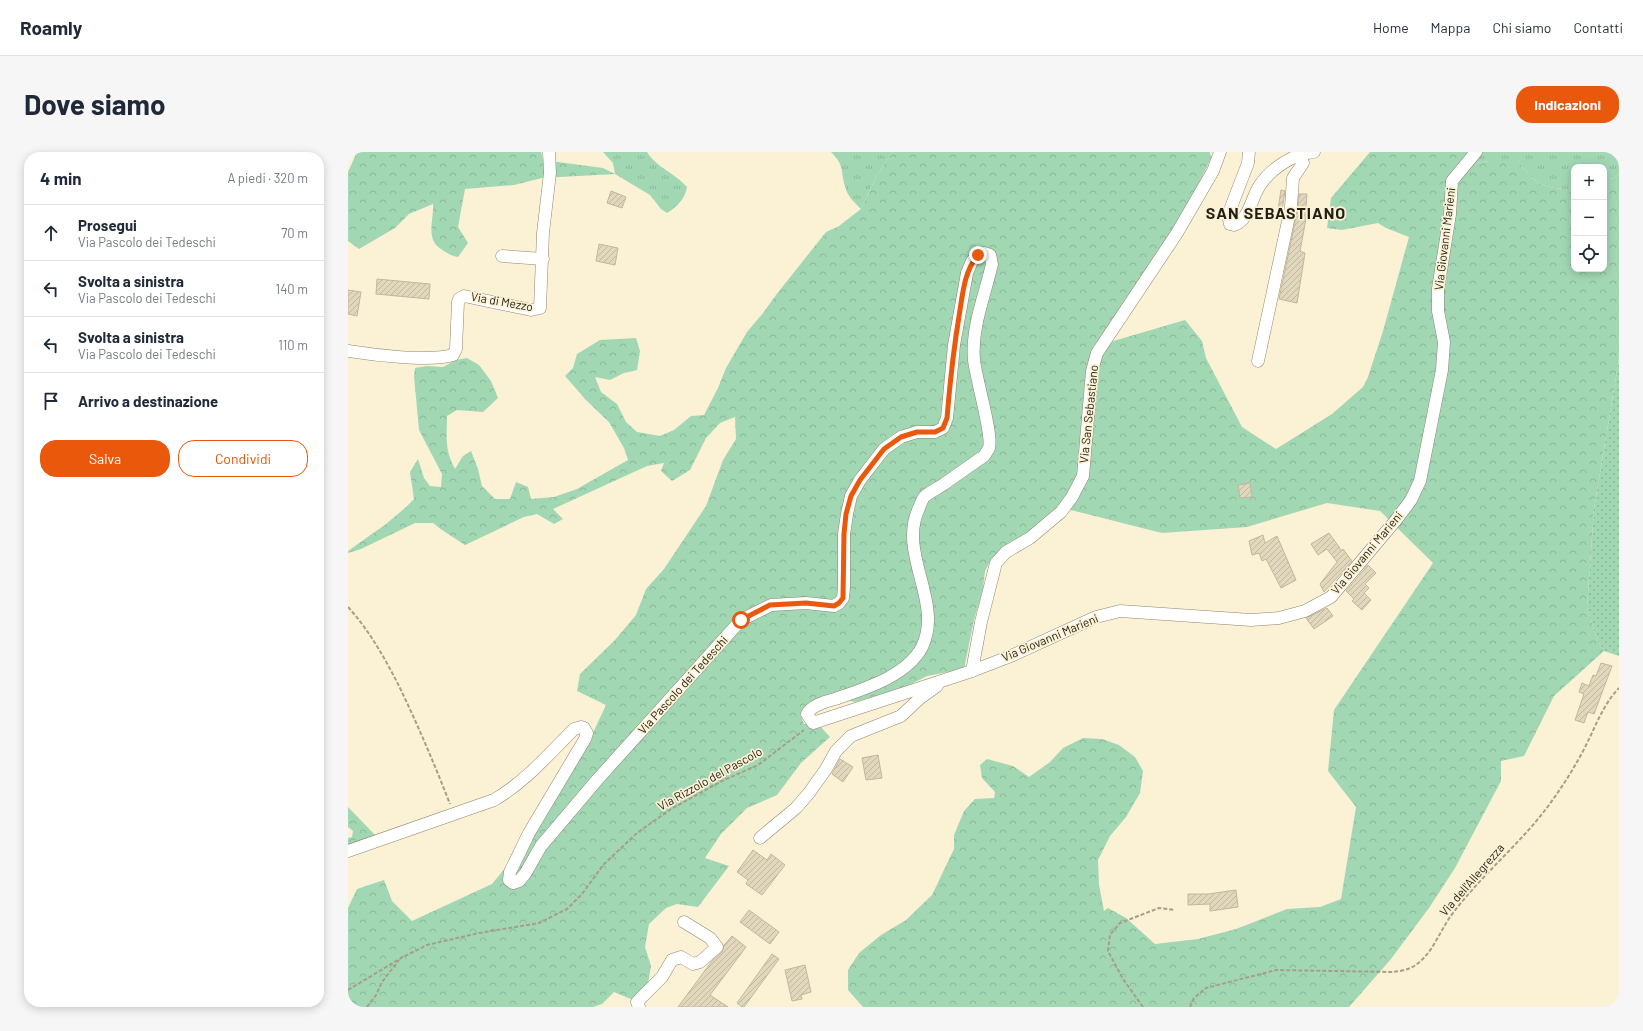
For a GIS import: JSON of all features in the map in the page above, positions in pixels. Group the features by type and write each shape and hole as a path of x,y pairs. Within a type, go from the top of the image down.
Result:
{"street":[{"name":"Via di Mezzo","path":"348,351 369,355 432,358 453,355 456,349 459,299 464,296 537,310 541,306 543,233 550,174 549,152"},
{"name":"Via San Sebastiano","path":"972,671 981,622 996,563 1006,552 1030,538 1061,512 1072,497 1083,476 1092,371 1097,353 1177,233 1213,171 1220,152"},
{"path":"1249,152 1248,163 1228,215 1230,224 1234,225 1246,216 1261,184 1280,165 1299,153 1314,152"},
{"name":"Via Giovanni Marieni","path":"813,723 972,671 1011,656 1090,620 1120,611 1251,620 1279,618 1305,611 1331,597 1396,520 1411,500 1420,481 1442,370 1444,342 1438,311 1438,289 1450,214 1452,181 1476,152"},
{"path":"1258,361 1291,207 1293,178 1303,163 1299,153"},
{"name":"Via Pascolo dei Tedeschi","path":"348,851 494,800 506,793 534,769 574,729 581,727 586,730 587,733 585,739 529,833 510,872 509,880 513,883 519,881 525,874 541,846 597,780 741,620 770,605 806,603 834,606 839,603 843,598 844,534 846,514 851,496 860,480 884,449 901,437 917,432 935,432 943,428 947,418 954,345 967,274 972,261 978,255 984,253 990,255 992,264 975,333 974,359 989,435 989,447 984,456 923,498 916,512 912,527 913,546 928,616 927,636 921,649 908,666 899,672 812,708 807,714 813,723"},
{"path":"502,256 543,259"},
{"path":"760,838 796,808 826,769 836,751 851,736 902,716 919,699 945,680"},
{"path":"639,1007 637,1002 662,977 672,960 681,957 693,964 700,962 717,947 710,938 684,922"}],"path":[{"path":"348,607 362,623 386,661 432,758 454,813"},
{"name":"Via dell'Allegrezza","path":"1190,1007 1194,998 1206,988 1276,970 1392,972 1403,971 1416,966 1426,956 1450,917 1535,823 1556,796 1583,752 1600,714 1610,698 1619,688"},
{"name":"Via Rizzolo del Pascolo","path":"348,990 401,958 427,945 479,933 539,923 567,909 582,894 604,864 637,833 671,809 722,781 758,764 782,748 813,723"},
{"path":"1143,1007 1123,979 1108,951 1110,935 1120,923 1159,908 1175,910"},
{"path":"367,1007 376,995 382,982 401,958"}],"green space":[{"path":"357,152 541,152 543,160 603,168 615,174 542,178 514,185 465,189 458,227 468,243 458,257 441,249 433,240 431,229 433,204 409,214 395,228 359,249 348,241 348,172"},
{"path":"603,152 647,152 651,158 687,187 682,199 667,213 661,209 650,195 615,174 613,163"},
{"path":"831,152 893,152 877,175 861,209 847,193 840,165"},
{"path":"893,152 1210,152 1211,158 1199,183 1158,256 1093,347 1185,320 1202,341 1206,358 1242,427 1276,449 1332,414 1363,387 1368,377 1383,331 1409,237 1386,228 1378,223 1342,230 1327,228 1331,198 1370,152 1480,152 1470,164 1489,161 1518,161 1530,176 1538,182 1560,189 1571,188 1571,272 1607,272 1607,179 1614,178 1619,174 1619,359 1594,509 1587,607 1597,640 1604,651 1554,696 1524,756 1501,761 1501,781 1455,868 1429,908 1391,959 1349,1007 863,1007 848,990 848,970 859,953 881,935 906,920 932,895 954,849 954,835 964,811 975,799 994,798 995,792 982,778 980,765 987,759 1013,766 1029,777 1050,762 1063,748 1083,738 1102,739 1119,745 1135,757 1143,771 1140,793 1126,817 1110,836 1098,860 1099,885 1104,911 1108,908 1126,918 1155,944 1198,939 1236,929 1287,909 1320,907 1341,899 1356,807 1328,771 1334,710 1433,563 1380,511 1327,503 1247,527 1162,533 1059,507 1024,536 997,553 991,560 985,571 983,589 974,620 964,669 927,676 905,687 855,702 831,697 806,707 800,714 804,724 819,725 830,737 801,763 777,795 747,808 721,834 705,858 729,866 698,907 677,904 666,908 649,924 645,947 651,966 648,983 633,1000 614,992 602,1004 593,1007 348,1007 348,908 357,889 384,880 392,901 412,921 492,884 529,839 591,737 606,705 577,691 580,674 615,640 636,615 646,589 664,569 706,506 723,460 736,439 735,417 720,423 706,438 690,470 672,481 661,471 664,463 647,466 553,509 563,519 554,524 537,514 524,517 465,545 433,523 415,523 361,549 348,553 348,551 386,524 414,499 410,472 418,459 424,478 430,486 441,487 442,474 419,430 414,376 415,368 427,366 443,367 456,360 467,358 479,365 491,381 498,398 483,412 457,410 447,416 447,437 449,455 455,469 463,456 471,451 478,469 482,486 495,499 510,499 516,482 528,487 531,499 554,497 577,489 628,460 624,448 609,422 586,400 565,376 573,368 577,354 600,340 636,338 640,351 637,370 624,373 610,380 595,377 601,392 617,404 626,422 637,432 660,436 674,430 691,416 704,415 718,388 726,368 747,332 826,232 839,226 861,209 877,175"},
{"path":"1480,152 1619,152 1619,174 1614,178 1607,179 1607,164 1571,164 1571,188 1567,189 1555,188 1538,182 1518,161 1489,161 1469,164"},
{"path":"1619,359 1619,656 1604,651 1597,640 1587,607 1594,509"},
{"path":"348,807 377,837 348,847 348,838 352,837 353,831 348,827"}],"building":[{"path":"1281,190 1285,191 1281,217 1277,216"},
{"path":"611,191 626,197 622,208 607,203"},
{"path":"1299,194 1307,194 1306,207 1308,208 1300,251 1305,253 1297,303 1279,299 1298,208"},
{"path":"599,244 618,248 615,265 596,261"},
{"path":"377,279 430,284 429,299 376,294"},
{"path":"348,290 361,292 357,316 348,314"},
{"path":"1250,483 1252,497 1240,498 1238,485"},
{"path":"1329,533 1342,551 1343,549 1352,561 1324,592 1320,584 1337,562 1327,549 1318,555 1311,544"},
{"path":"1263,535 1265,543 1277,536 1296,580 1281,588 1266,559 1262,561 1259,553 1252,555 1249,541"},
{"path":"1368,565 1376,573 1365,584 1369,588 1364,593 1371,600 1362,610 1352,601 1354,599 1346,591"},
{"path":"1327,608 1333,616 1314,629 1306,618"},
{"path":"1601,663 1612,666 1594,714 1588,712 1584,723 1575,720 1584,694 1579,692 1582,683 1589,686 1593,675 1596,676"},
{"path":"878,755 882,778 866,780 862,758"},
{"path":"840,759 853,767 843,782 832,774"},
{"path":"753,850 767,860 771,854 785,865 762,895 746,884 748,880 737,872"},
{"path":"1236,890 1238,907 1210,911 1210,904 1188,905 1188,894 1208,894"},
{"path":"749,910 779,932 770,944 740,922"},
{"path":"732,936 746,947 710,995 728,1007 678,1007 712,961 722,952 724,945"},
{"path":"772,954 779,959 744,1007 742,1007 737,1003"},
{"path":"805,965 811,992 801,995 802,999 792,1001 785,970"}],"district":[{"name":"SAN SEBASTIANO","path":"1276,213"}],"route":[{"path":"741,620 770,605 806,603 834,606 843,598 843,554 846,514 851,496 860,480 884,449 901,437 917,432 935,432 943,428 947,418 954,345 961,302 967,274 972,261 978,255"}]}
